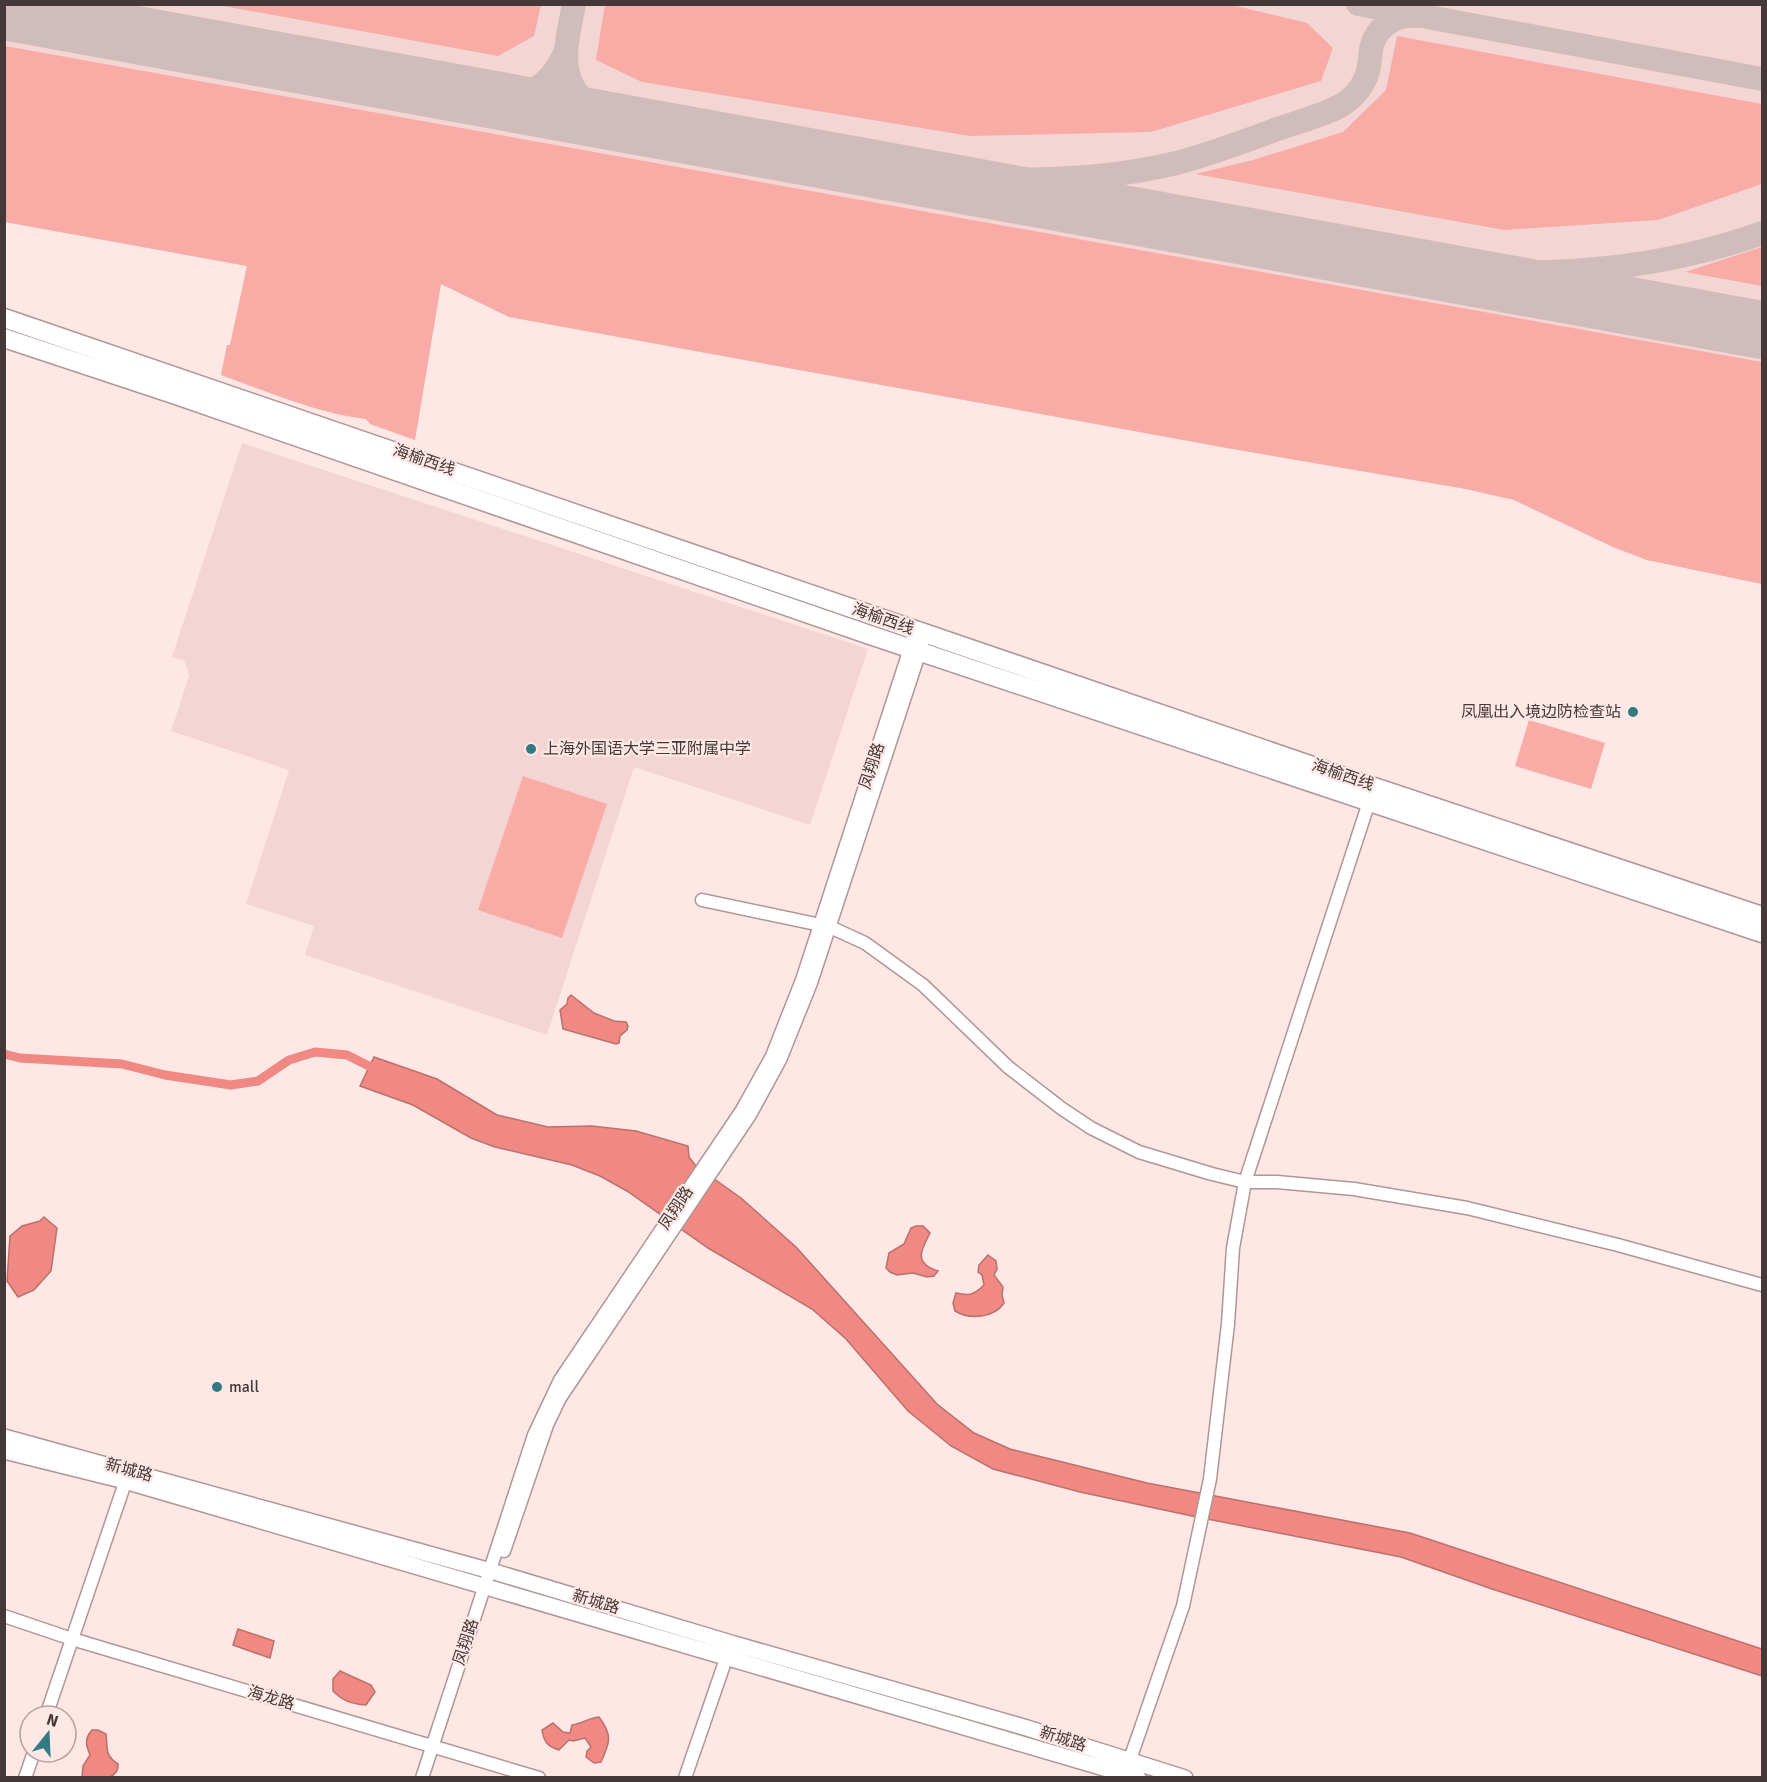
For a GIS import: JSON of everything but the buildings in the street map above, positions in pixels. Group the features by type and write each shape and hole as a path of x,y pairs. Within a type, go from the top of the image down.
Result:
{"highway":[{"name":"海榆西线","path":"4,318 921,632 1614,876 1762,933"},
{"name":"海榆西线","path":"4,338 176,395 914,650 1369,802 1614,876 1762,916"}],"main road":[{"name":"新城路","path":"4,1437 728,1650 1027,1728 1129,1772 1185,1778"},
{"name":"新城路","path":"4,1451 127,1475"}],"street":[{"name":"凤翔路","path":"429,1778 436,1747 491,1579 547,1425 560,1398 708,1169 772,1056 825,926 921,632"},
{"path":"1129,1772 1183,1606 1210,1479 1228,1324 1233,1248 1245,1182 1369,802"},
{"path":"702,900 825,926 865,943 923,985 1008,1067 1060,1108 1092,1128 1139,1152 1245,1182 1277,1182 1354,1189 1467,1208 1618,1245 1762,1285"},
{"path":"50,1704 127,1475"},
{"name":"海龙路","path":"4,1616 72,1639 539,1778"},
{"path":"685,1778 728,1650"},
{"name":"凤翔路","path":"422,1778 436,1747"}],"shaded area":[{"path":"605,4 1232,5 1307,23 1333,48 1321,81 1151,132 970,136 642,82 596,60"},
{"path":"4,5 1762,5 1762,584 1647,560 1613,547 1514,500 1466,489 1227,448 509,317 441,284 415,440 370,424 366,419 347,417 300,403 221,375 247,266 5,222"},
{"path":"218,5 541,5 534,36 498,56"},
{"path":"1397,36 1762,104 1762,184 1658,220 1504,230 1195,174 1253,160 1343,132 1386,90"},
{"path":"5,46 1762,362 1762,584 1647,560 1613,547 1514,500 1466,489 1227,448 509,317 441,284 415,440 370,424 366,419 311,407 221,375 247,266 5,222"},
{"path":"1762,247 1762,286 1685,272"},
{"name":"上海外国语大学三亚附属中学","path":"242,443 868,649 810,825 634,767 547,1035 305,955 314,926 246,904 289,770 171,731 189,676 185,661 172,657"},
{"path":"1529,720 1605,743 1591,789 1515,766"},
{"path":"523,776 607,804 562,938 478,910"},
{"path":"571,995 594,1013 614,1021 626,1022 627,1030 620,1036 619,1043 563,1029 560,1010 567,1004"},
{"path":"374,1057 437,1079 497,1115 548,1127 592,1126 636,1131 688,1146 689,1157 696,1166 741,1198 796,1247 937,1404 974,1433 1010,1449 1147,1483 1410,1533 1762,1649 1762,1676 1492,1589 1401,1557 1080,1492 993,1469 951,1446 908,1411 846,1339 812,1309 708,1248 627,1191 600,1176 572,1165 495,1147 471,1138 413,1105 360,1086"},
{"path":"44,1217 57,1228 51,1271 34,1290 18,1297 7,1281 10,1236 22,1226 40,1221"},
{"path":"923,1226 930,1233 921,1255 925,1264 938,1271 934,1276 927,1277 913,1273 897,1275 886,1268 889,1253 904,1244 911,1228"},
{"path":"988,1255 996,1261 997,1269 994,1275 1003,1287 1004,1303 994,1312 981,1316 968,1316 955,1311 953,1303 956,1293 971,1294 984,1285 982,1275 978,1272 979,1265"},
{"path":"238,1629 274,1641 270,1658 233,1645"},
{"path":"340,1671 371,1685 375,1692 366,1705 348,1701 333,1691 333,1679"},
{"path":"599,1717 609,1739 601,1762 594,1763 586,1757 591,1747 585,1738 569,1740 559,1750 549,1745 544,1738 542,1730 553,1723 563,1732 570,1733 572,1725"},
{"path":"92,1730 106,1734 110,1757 118,1764 115,1774 110,1777 99,1779 82,1777 83,1766 90,1755 86,1742"}],"waterway":[{"path":"4,1054 20,1058 122,1064 165,1075 231,1085 258,1081 289,1060 315,1052 347,1055 379,1071"}],"taxiway":[{"path":"574,4 566,50 570,80 582,100 591,108 623,123"},
{"path":"1358,4 1762,79"},
{"path":"895,172 964,178 1034,180 1104,176 1138,171 1197,157 1315,117 1345,103 1354,96 1364,82 1369,68 1371,49 1382,28 1395,19 1418,16"},
{"path":"489,99 514,97 536,88 554,73 566,50"},
{"path":"1402,264 1493,272 1584,270 1674,257 1718,247 1762,233"}],"runway":[{"path":"4,11 1762,330"}],"place":[{"name":"凤凰出入境边防检查站","path":"1633,712"},
{"name":"上海外国语大学三亚附属中学","path":"531,749"},
{"name":"mall","path":"217,1387"}]}
